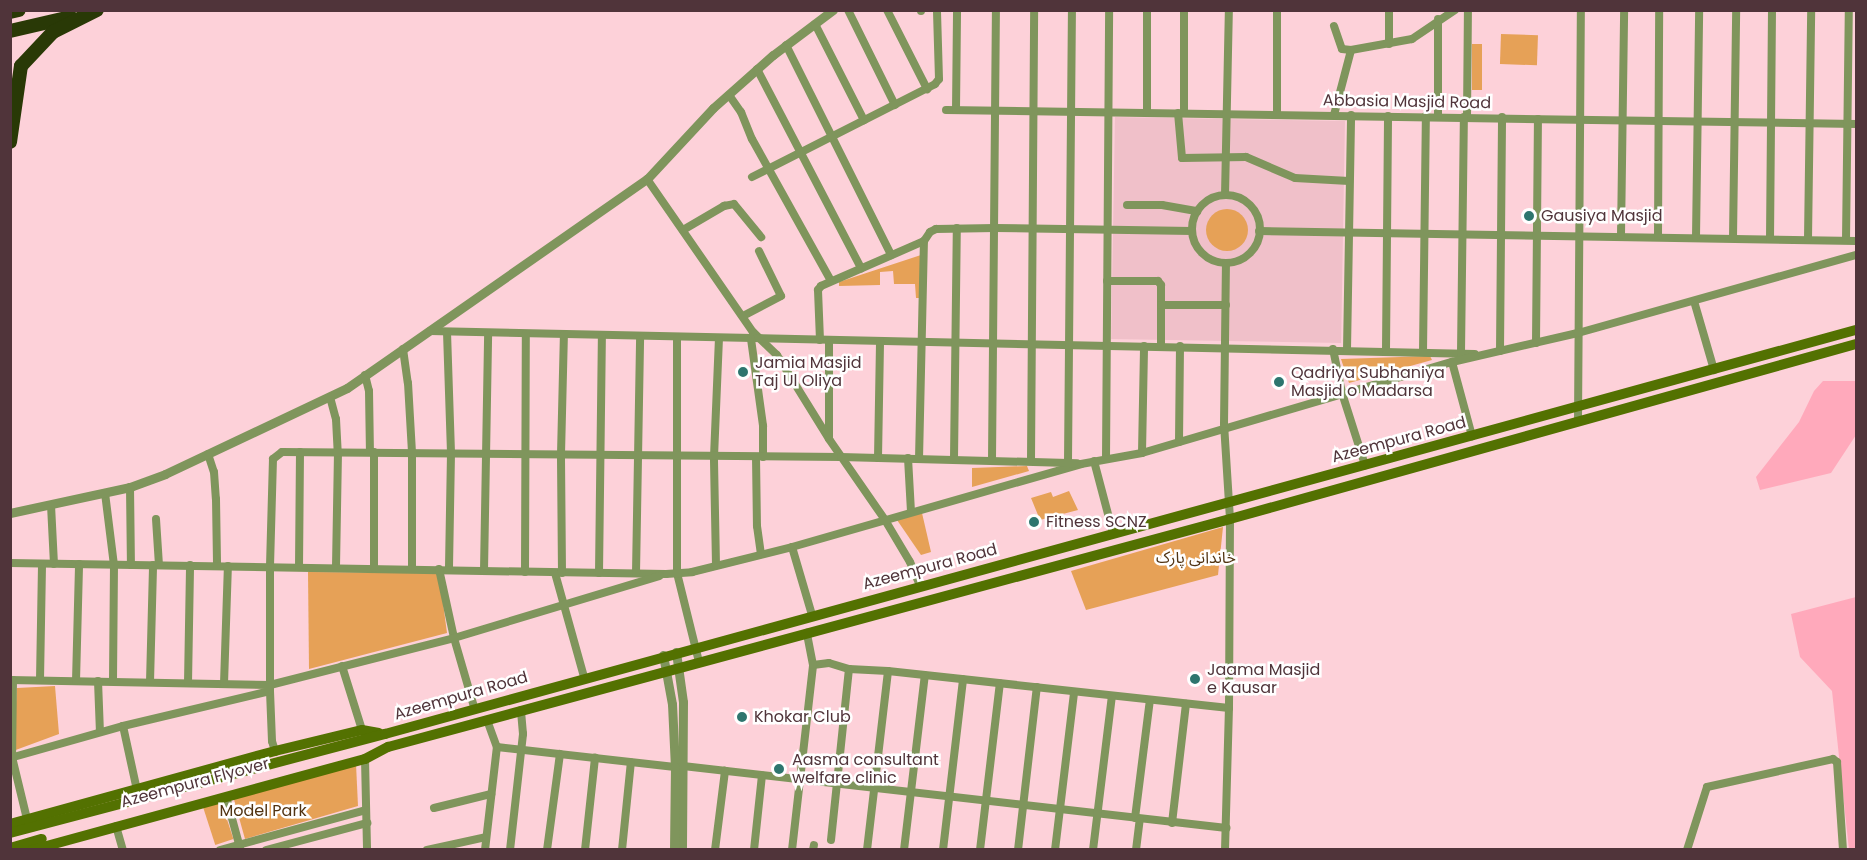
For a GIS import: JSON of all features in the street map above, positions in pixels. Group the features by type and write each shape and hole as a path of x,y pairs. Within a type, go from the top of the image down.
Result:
{"highway":[{"path":"10,12 19,10"},
{"path":"10,31 96,10"},
{"path":"10,142 21,66 53,32 96,10"}],"main road":[{"name":"Azeempura Road","path":"10,824 275,751 362,730 385,734 695,646 1857,330"},
{"name":"Azeempura Road","path":"32,849 360,757 388,747 1230,519 1857,344"},
{"name":"Azeempura Flyover","path":"10,833 385,734"},
{"name":"Azeempura Flyover","path":"10,848 360,757"}],"street":[{"path":"10,513 130,487 208,454 330,397 403,350 647,179 757,69 833,10"},
{"path":"848,10 895,105"},
{"path":"887,10 927,89"},
{"path":"752,177 935,84 939,79 938,10"},
{"path":"956,110 957,10"},
{"path":"992,460 996,10"},
{"path":"1031,461 1034,10"},
{"path":"1068,462 1072,10"},
{"path":"1106,459 1109,10"},
{"path":"1147,10 1147,113"},
{"path":"1184,10 1182,158 1226,156 1255,159 1295,178 1349,181"},
{"path":"1225,195 1229,10"},
{"path":"1277,10 1277,114"},
{"path":"1389,10 1389,44"},
{"path":"1334,26 1342,49 1351,50 1412,39 1455,10"},
{"path":"1461,353 1468,10"},
{"path":"1578,421 1581,10"},
{"path":"1621,235 1624,10"},
{"path":"1658,236 1659,10"},
{"path":"1696,237 1699,10"},
{"path":"1733,238 1736,10"},
{"path":"1770,238 1772,10"},
{"path":"1808,239 1811,10"},
{"path":"1846,240 1849,10"},
{"path":"1438,20 1438,116"},
{"path":"815,24 864,120"},
{"path":"786,45 891,255"},
{"path":"1334,115 1351,50"},
{"path":"757,69 861,268"},
{"path":"729,95 741,112 768,169 831,281"},
{"name":"Abbasia Masjid Road","path":"946,110 1857,124"},
{"path":"1347,350 1352,115"},
{"path":"1386,350 1388,116"},
{"path":"1423,352 1426,116"},
{"path":"1500,351 1502,117"},
{"path":"1536,343 1539,119"},
{"path":"647,179 742,316 777,355 829,439 885,520 910,562 920,586"},
{"path":"1225,195 1236,197 1254,210 1259,231 1252,249 1245,256 1226,263 1216,261 1199,250 1192,231 1197,211 1204,203 1225,195"},
{"path":"683,230 724,206 734,204 738,205 760,237"},
{"path":"1127,205 1162,205 1197,211"},
{"path":"954,459 957,228"},
{"path":"820,340 818,290 831,281 924,241 936,229 1192,231"},
{"path":"1259,231 1578,234 1857,241"},
{"path":"919,459 924,241"},
{"path":"742,316 781,296 759,251"},
{"path":"10,563 677,573 792,547 1081,464 1142,453 1452,362 1578,333 1857,255"},
{"path":"1225,849 1229,708 1230,519 1224,430 1226,263"},
{"path":"1107,281 1158,281 1161,285 1161,346"},
{"path":"1694,301 1714,370"},
{"path":"1161,304 1226,304"},
{"path":"430,330 719,339 1386,350 1482,355"},
{"path":"447,332 451,453 449,569"},
{"path":"484,571 488,333"},
{"path":"525,572 526,334"},
{"path":"564,335 558,573 562,606 584,677"},
{"path":"599,573 602,336"},
{"path":"636,573 640,337"},
{"path":"677,338 677,573 699,662"},
{"path":"716,566 714,457 719,339"},
{"path":"751,339 763,426 757,526 761,554"},
{"path":"829,341 829,439"},
{"path":"878,458 880,341"},
{"path":"1142,453 1144,346"},
{"path":"1179,441 1180,346"},
{"path":"403,350 408,383 412,453 412,569"},
{"path":"1333,350 1342,393 1365,465"},
{"path":"1452,362 1472,436"},
{"path":"365,375 369,391 372,452 374,568"},
{"path":"330,397 336,418 338,452 336,567"},
{"path":"275,751 272,741 270,688 270,566 273,459 282,452 908,458 1081,464"},
{"path":"299,567 300,452"},
{"path":"208,454 216,491 217,566"},
{"path":"908,458 911,512"},
{"path":"1094,461 1113,533"},
{"path":"130,487 131,565"},
{"path":"105,493 114,565 113,681"},
{"path":"51,505 54,564"},
{"path":"150,682 156,519"},
{"path":"792,547 812,615"},
{"path":"40,680 42,564"},
{"path":"76,681 79,564"},
{"path":"188,683 190,566"},
{"path":"224,684 228,566"},
{"path":"439,569 454,638 474,707"},
{"path":"11,757 270,688 342,666 454,638 666,574"},
{"path":"792,849 813,665 807,633"},
{"path":"676,652 680,667 679,766 682,849"},
{"path":"663,655 679,766 674,849"},
{"path":"813,665 829,663 849,669 888,671 1229,708"},
{"path":"342,666 362,730"},
{"path":"831,840 849,669"},
{"path":"867,849 888,671"},
{"path":"904,849 925,675"},
{"path":"943,849 963,679"},
{"path":"27,819 11,757 12,680 224,684 270,688"},
{"path":"98,681 100,732"},
{"path":"981,849 1000,683"},
{"path":"1018,849 1037,687"},
{"path":"1055,849 1074,692"},
{"path":"1093,849 1112,696"},
{"path":"1136,849 1150,700"},
{"path":"1172,823 1186,704"},
{"path":"510,849 521,750 521,711"},
{"path":"485,849 496,747 487,720"},
{"path":"123,726 137,790"},
{"path":"496,747 1226,828"},
{"path":"547,849 560,754"},
{"path":"360,757 367,824 366,849"},
{"path":"585,849 595,758"},
{"path":"1686,849 1707,787 1833,759 1837,762 1843,849"},
{"path":"622,849 632,762"},
{"path":"715,849 724,771"},
{"path":"754,849 762,775"},
{"path":"434,808 491,794"},
{"path":"227,800 240,847"},
{"path":"220,849 240,847 366,810"},
{"path":"266,849 367,824"},
{"path":"116,826 123,849"},
{"path":"427,849 486,837"}],"shaded area":[{"path":"1115,117 1345,121 1341,343 1111,339"},
{"path":"1823,381 1856,381 1856,435 1831,473 1760,490 1756,477 1799,422 1814,391"},
{"path":"1856,597 1856,849 1849,850 1832,691 1800,657 1791,614"}],"green space":[{"path":"1501,34 1538,35 1537,65 1500,64"},
{"path":"1472,44 1482,44 1482,90 1472,90"},
{"path":"1227,209 1242,215 1248,230 1242,245 1227,251 1212,245 1206,230 1212,215"},
{"path":"921,255 921,298 916,298 915,284 894,284 893,271 880,272 880,285 839,286 839,282"},
{"path":"1430,356 1432,360 1349,383 1341,359"},
{"path":"1027,466 1029,471 972,487 972,468"},
{"path":"1069,491 1078,510 1040,520 1031,498 1051,492 1053,497"},
{"path":"922,513 931,552 921,555 897,520"},
{"name":"خاندانی پارک","path":"1223,527 1218,575 1086,610 1071,571"},
{"path":"308,572 439,573 447,633 309,669"},
{"path":"55,686 59,734 13,751 17,688"},
{"name":"Model Park","path":"356,764 358,806 245,839 233,796"},
{"path":"221,801 233,839 215,845 203,807"}],"place":[{"name":"Gausiya Masjid","path":"1529,216"},
{"name":"Jamia Masjid Taj Ul Oliya","path":"743,372"},
{"name":"Qadriya Subhaniya Masjid o Madarsa","path":"1279,382"},
{"name":"Fitness SCNZ","path":"1034,522"},
{"name":"Jaama Masjid e Kausar","path":"1195,679"},
{"name":"Khokar Club","path":"742,717"},
{"name":"Aasma consultant welfare clinic","path":"779,769"}]}
